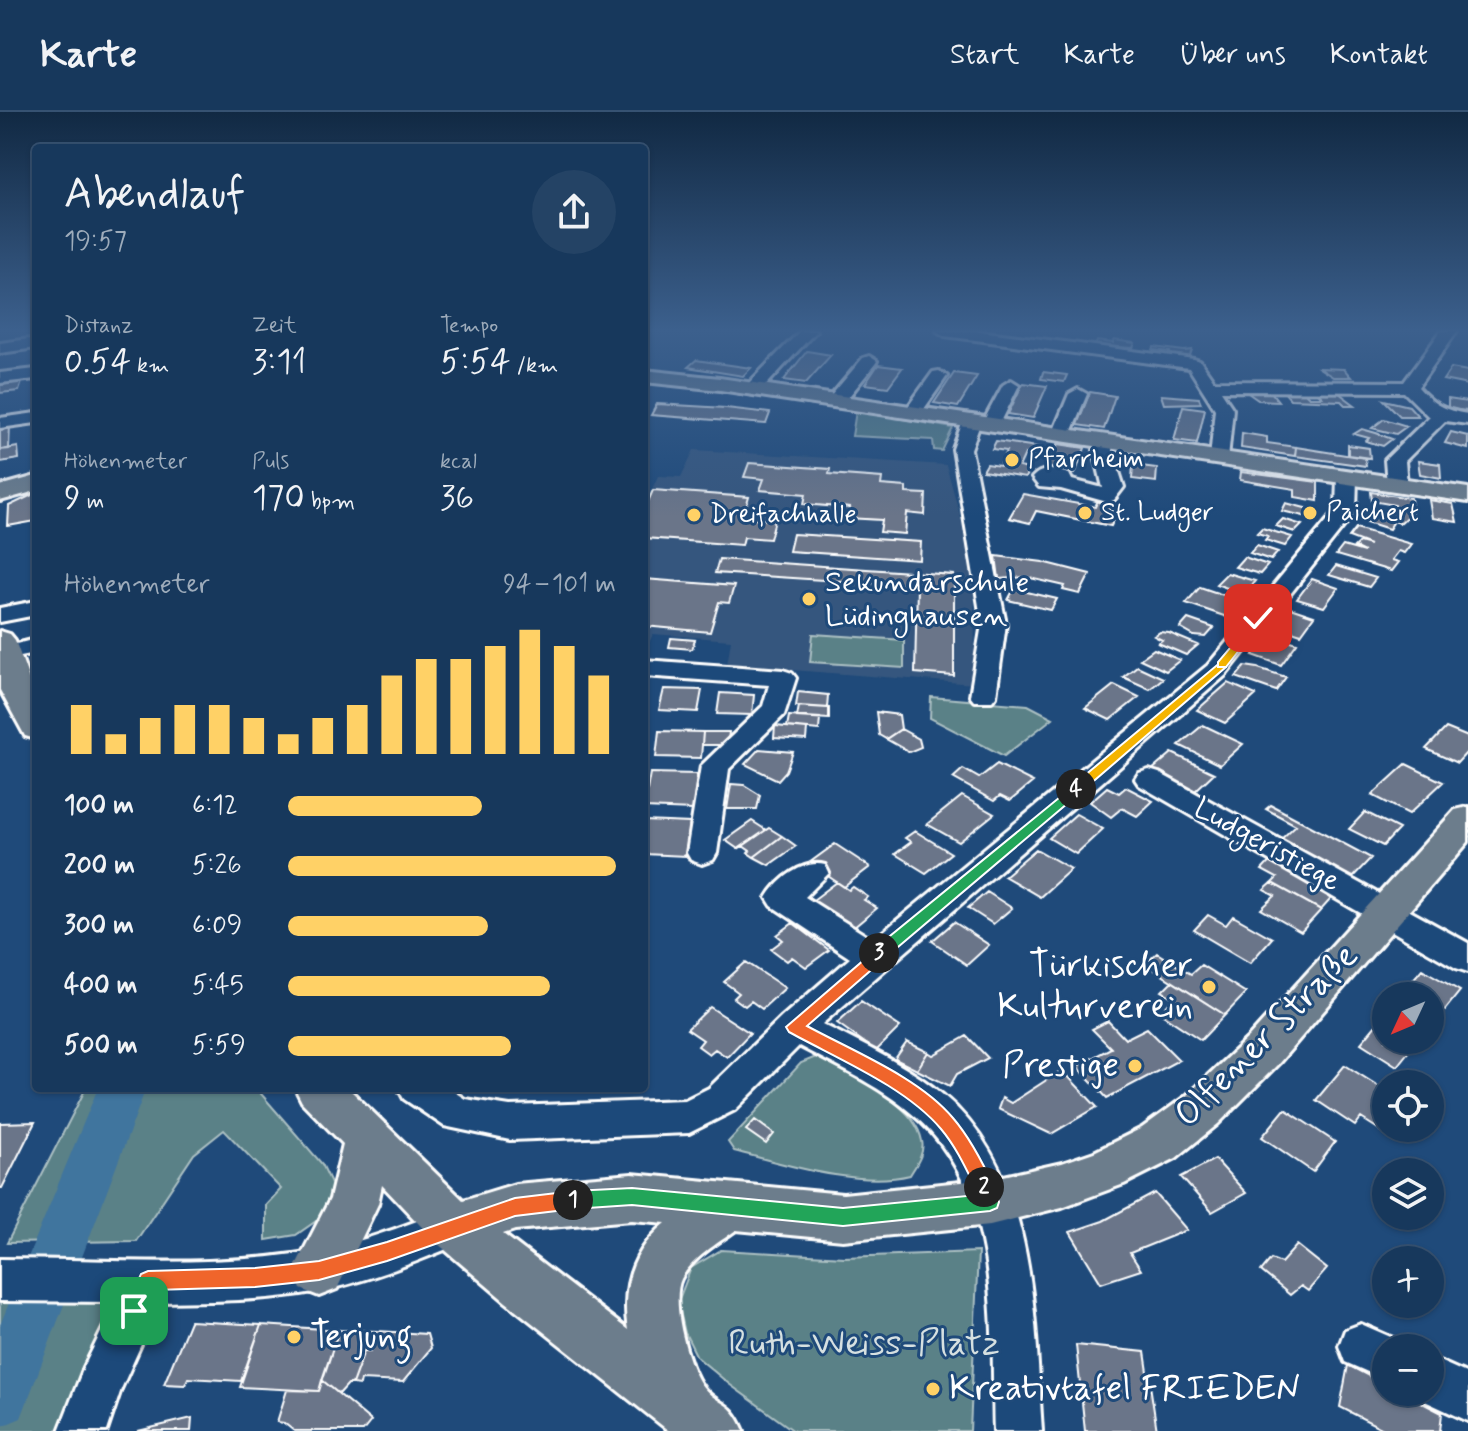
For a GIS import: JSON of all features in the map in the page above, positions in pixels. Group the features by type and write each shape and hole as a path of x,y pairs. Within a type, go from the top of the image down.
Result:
{"main road":[{"path":"778,393 1468,495"},
{"path":"0,494 32,484"},
{"path":"2,647 13,685 32,721"},
{"name":"Olfener Straße","path":"455,1226 515,1207 578,1199 632,1197 843,1217 990,1202 1077,1180 1107,1169 1159,1143 1202,1110 1264,1050 1468,819"},
{"path":"322,1092 455,1226 700,1420"},
{"path":"319,1271 353,1204 368,1138"},
{"path":"700,1420 660,1354 651,1287 661,1263 669,1254 686,1237 730,1205"}],"street":[{"path":"836,401 843,393"},
{"path":"913,412 927,393"},
{"path":"983,696 994,624 962,449 1005,393"},
{"path":"1215,393 1224,409 1219,458"},
{"path":"1414,393 1428,409 1439,415 1468,419"},
{"path":"1061,435 1078,394"},
{"path":"1397,485 1395,460 1436,422 1439,415"},
{"path":"0,423 32,419"},
{"path":"1062,483 1107,496 1114,487 1103,450 1105,442"},
{"path":"423,1092 457,1114 510,1123 689,1116 722,1099 795,1027 874,957 1217,670 1346,511 1347,477"},
{"path":"0,615 32,609"},
{"path":"2,647 32,646"},
{"path":"648,668 783,678 775,709 715,766 702,853"},
{"name":"Ludgeristiege","path":"1149,779 1468,959"},
{"path":"814,873 783,898 874,957"},
{"path":"795,1027 901,1085 945,1120 977,1168 1005,1242 1018,1431"},
{"path":"0,1280 255,1278 319,1271 455,1226"},
{"path":"83,1431 100,1383 148,1281"},
{"path":"1444,1387 1468,1398"}],"shaded area":[{"name":"Sekundarschule Lüdinghausen","path":"694,450 946,465 974,565 975,684 727,665 731,640 653,634 648,645 648,498 658,476 681,477"}],"green space":[{"path":"856,411 953,428 942,451 934,450 933,440 852,436"},
{"path":"813,634 904,640 904,668 810,662"},
{"path":"931,697 1028,705 1053,718 1004,756 930,718"},
{"path":"816,1057 878,1090 907,1113 923,1145 910,1175 868,1179 845,1177 734,1151 728,1142 801,1063"},
{"path":"84,1092 259,1092 322,1164 334,1189 326,1214 296,1235 266,1240 266,1205 281,1189 224,1130 194,1154 136,1241 7,1243"},
{"name":"Ruth-Weiss-Platz","path":"721,1250 844,1257 978,1252 970,1431 794,1431 729,1384 697,1357 685,1333 678,1302 691,1268"},
{"path":"0,1287 117,1290 65,1431 0,1431"}],"building":[{"path":"941,393 967,393 958,407 934,403"},
{"path":"1018,393 1044,393 1033,418 1008,414"},
{"path":"1090,393 1115,396 1104,429 1077,425"},
{"path":"1247,393 1271,393 1278,401 1258,400"},
{"path":"1284,393 1305,393 1309,397 1322,397 1318,393 1339,393 1355,405 1345,405 1341,401 1290,399"},
{"path":"1161,395 1199,398 1201,403 1164,404"},
{"path":"1448,399 1468,402 1468,411 1448,409"},
{"path":"1384,400 1409,406 1418,416 1400,416"},
{"path":"657,404 770,413 766,424 651,415"},
{"path":"1183,406 1205,409 1197,443 1174,440"},
{"path":"1384,419 1407,426 1396,434 1372,428"},
{"path":"10,425 9,449 0,450 0,426"},
{"path":"1362,429 1392,439 1383,446 1366,441 1369,438 1354,434"},
{"path":"1451,432 1468,436 1468,449 1445,443"},
{"path":"1242,433 1267,437 1267,443 1296,447 1295,456 1241,448"},
{"name":"Pfarrheim","path":"996,441 1044,448 1041,457 1025,454 1019,467 1029,469 1025,478 983,471 987,464 1000,466 1007,451 992,449"},
{"path":"1058,444 1085,448 1075,474 1046,469 1051,457 1042,456 1043,452 1053,454"},
{"path":"1348,445 1369,448 1370,458 1348,455"},
{"path":"18,447 19,459 0,462 0,450"},
{"path":"1296,447 1365,458 1366,466 1295,456"},
{"path":"1418,461 1440,464 1441,478 1420,474"},
{"path":"749,463 830,469 829,474 882,478 881,485 906,487 906,493 926,494 925,515 907,513 905,534 880,532 882,520 848,518 850,508 804,504 806,494 760,490 764,479 744,477"},
{"path":"1133,465 1157,468 1156,482 1132,479"},
{"path":"1241,472 1318,482 1318,501 1295,497 1295,489 1240,480"},
{"name":"Dreifachhalle","path":"653,490 749,497 743,518 775,520 770,539 744,537 742,545 648,538 648,502"},
{"path":"1371,492 1411,498 1412,512 1400,523 1385,518 1396,509 1395,505 1372,501"},
{"path":"1023,494 1095,507 1099,498 1114,501 1109,510 1117,512 1111,526 1036,511 1030,523 1009,518"},
{"path":"32,495 32,522 8,526 9,506"},
{"path":"1429,500 1453,504 1457,522 1432,518"},
{"path":"1286,503 1317,511 1313,518 1282,511"},
{"path":"1372,515 1394,521 1389,529 1367,522"},
{"path":"1283,519 1302,525 1295,532 1276,526"},
{"path":"1262,528 1292,537 1285,546 1265,540 1268,536 1257,533"},
{"path":"1356,528 1411,544 1404,553 1398,551 1391,560 1398,562 1391,571 1336,555 1343,546 1364,552 1354,547 1359,542 1370,545 1349,537"},
{"path":"793,534 921,542 920,560 789,551"},
{"path":"1257,545 1278,552 1271,560 1250,553"},
{"path":"996,556 1043,562 1090,574 1080,594 1063,590 1065,586 1026,577 999,579"},
{"path":"1244,557 1268,565 1260,574 1235,567"},
{"path":"719,559 954,575 954,676 915,673 917,586 715,573"},
{"path":"1336,566 1376,578 1369,587 1329,575"},
{"path":"1227,573 1255,581 1244,594 1216,584"},
{"path":"648,579 734,586 729,603 719,602 710,632 648,626"},
{"path":"1312,579 1338,588 1324,607 1297,599"},
{"path":"1200,587 1241,601 1227,617 1186,603"},
{"path":"1014,589 1057,599 1051,610 1008,600"},
{"path":"1290,608 1314,616 1301,634 1277,626"},
{"path":"1188,619 1214,628 1206,637 1194,636 1180,628"},
{"path":"1160,632 1198,645 1186,655 1158,643 1162,640 1154,636"},
{"path":"1270,634 1297,643 1281,665 1253,655"},
{"path":"671,638 695,640 692,649 669,647"},
{"path":"1154,649 1180,660 1166,671 1140,659"},
{"path":"1137,666 1163,678 1150,689 1123,677"},
{"path":"1245,666 1286,677 1276,691 1236,677"},
{"path":"1228,683 1256,695 1225,723 1197,710"},
{"path":"1114,685 1139,697 1110,720 1085,708"},
{"path":"664,689 702,690 698,712 659,710"},
{"path":"798,692 828,695 827,708 796,706"},
{"path":"720,693 754,695 752,715 717,714"},
{"path":"799,706 829,708 829,719 797,717"},
{"path":"876,712 899,715 901,729 886,739 879,735"},
{"path":"789,716 820,718 819,730 787,727"},
{"path":"1203,725 1243,744 1220,765 1179,745"},
{"path":"775,726 807,729 806,740 774,738"},
{"path":"1446,728 1468,737 1468,751 1457,763 1426,749"},
{"path":"901,729 919,739 921,747 909,752 886,739"},
{"path":"659,731 703,732 701,758 656,757"},
{"path":"703,732 729,732 728,740 722,745 702,745"},
{"path":"759,749 793,752 786,771 778,780 745,764"},
{"path":"1172,753 1214,773 1195,791 1152,770"},
{"path":"997,764 1033,782 1010,801 1000,796 994,801 953,778 963,769 979,778"},
{"path":"1406,764 1443,782 1409,814 1372,795"},
{"path":"650,773 697,774 693,810 648,808"},
{"path":"731,784 744,785 760,795 757,809 727,809"},
{"path":"1107,787 1119,793 1126,787 1153,801 1137,816 1122,808 1111,817 1090,802"},
{"path":"962,796 994,814 959,842 927,824"},
{"path":"1271,805 1371,858 1349,881 1277,843 1296,825 1266,809"},
{"path":"1365,812 1399,829 1383,846 1349,829"},
{"path":"1076,814 1103,829 1076,854 1049,838"},
{"path":"648,821 690,823 686,856 648,854"},
{"path":"752,821 766,830 738,849 725,840"},
{"path":"769,828 782,836 754,857 748,853 750,851 743,846"},
{"path":"915,831 951,853 926,873 895,854 911,842 905,838"},
{"path":"782,836 796,846 769,865 754,857"},
{"path":"835,844 870,867 844,887 809,863"},
{"path":"1036,849 1071,869 1040,897 1004,876"},
{"path":"1275,856 1339,890 1321,910 1272,883 1277,878 1262,870"},
{"path":"837,882 849,890 853,887 868,897 864,900 877,908 853,928 840,919 836,922 813,900"},
{"path":"1272,883 1321,910 1301,932 1261,909 1275,896 1264,890"},
{"path":"987,892 1012,908 993,924 968,908"},
{"path":"1208,915 1226,925 1233,916 1272,938 1250,963 1194,930"},
{"path":"954,922 989,945 967,965 932,941"},
{"path":"793,923 829,950 806,967 792,957 787,961 771,949 783,940 777,935"},
{"name":"Türkischer Kulturverein","path":"1157,953 1191,974 1201,965 1246,993 1225,1015 1145,964"},
{"path":"746,962 785,988 762,1009 751,1001 745,1006 734,998 739,993 724,982"},
{"path":"1422,969 1460,991 1444,1011 1444,982 1411,982"},
{"path":"1172,981 1225,1015 1201,1040 1160,1013 1174,998 1162,991"},
{"path":"861,1001 900,1027 876,1051 837,1023"},
{"path":"710,1007 750,1033 727,1057 715,1049 709,1054 698,1046 703,1040 687,1029"},
{"path":"1108,1021 1125,1039 1147,1028 1179,1060 1107,1098 1077,1066 1111,1048 1092,1029"},
{"path":"1372,1030 1372,1050 1361,1043"},
{"path":"967,1036 988,1058 957,1074 950,1086 917,1070 928,1052 933,1055"},
{"path":"907,1042 928,1052 917,1070 895,1059"},
{"path":"1378,1054 1407,1054 1397,1066"},
{"path":"1345,1065 1372,1082 1372,1125 1361,1118 1355,1126 1316,1100"},
{"path":"1062,1070 1097,1107 1051,1134 998,1109 1002,1098 1011,1103"},
{"path":"1285,1109 1335,1142 1313,1172 1262,1137"},
{"path":"755,1120 774,1134 766,1144 746,1130"},
{"path":"35,1122 2,1188 0,1188 0,1123"},
{"path":"1215,1159 1246,1193 1212,1212 1181,1177"},
{"path":"1155,1193 1187,1230 1130,1253 1141,1270 1101,1283 1070,1232 1103,1221"},
{"path":"1297,1245 1327,1269 1308,1291 1301,1286 1290,1295 1261,1271 1271,1259 1281,1263"},
{"path":"190,1321 261,1325 241,1381 188,1378 185,1385 164,1384"},
{"path":"261,1325 339,1330 319,1391 240,1387"},
{"path":"339,1330 377,1331 370,1351 364,1351 352,1384 348,1384 339,1394 322,1380"},
{"path":"377,1331 427,1334 431,1348 403,1382 361,1380 360,1385 352,1384 364,1351 370,1351"},
{"path":"1076,1345 1145,1352 1157,1431 1085,1431"},
{"path":"1348,1365 1372,1378 1372,1406 1428,1406 1442,1413 1440,1431 1387,1431 1340,1407"},
{"path":"322,1380 371,1421 363,1431 294,1431 277,1422 287,1390 319,1391"},
{"path":"192,1418 191,1431 138,1431"}],"waterway":[{"path":"0,1397 120,1092"}],"place":[{"name":"Pfarrheim","path":"1012,460"},
{"name":"St. Ludger","path":"1085,513"},
{"name":"Paichert","path":"1310,513"},
{"name":"Dreifachhalle","path":"694,515"},
{"name":"Sekundarschule Lüdinghausen","path":"809,599"},
{"name":"Türkischer Kulturverein","path":"1209,987"},
{"name":"Prestige","path":"1135,1066"},
{"name":"Terjung","path":"294,1337"},
{"name":"Kreativtafel FRIEDEN","path":"933,1389"}],"route":[{"path":"134,1311 148,1281 255,1278 319,1271 515,1207 578,1199 632,1197 843,1217 990,1202 977,1168 945,1120 901,1085 795,1027 874,957 1217,670 1258,618"}]}
